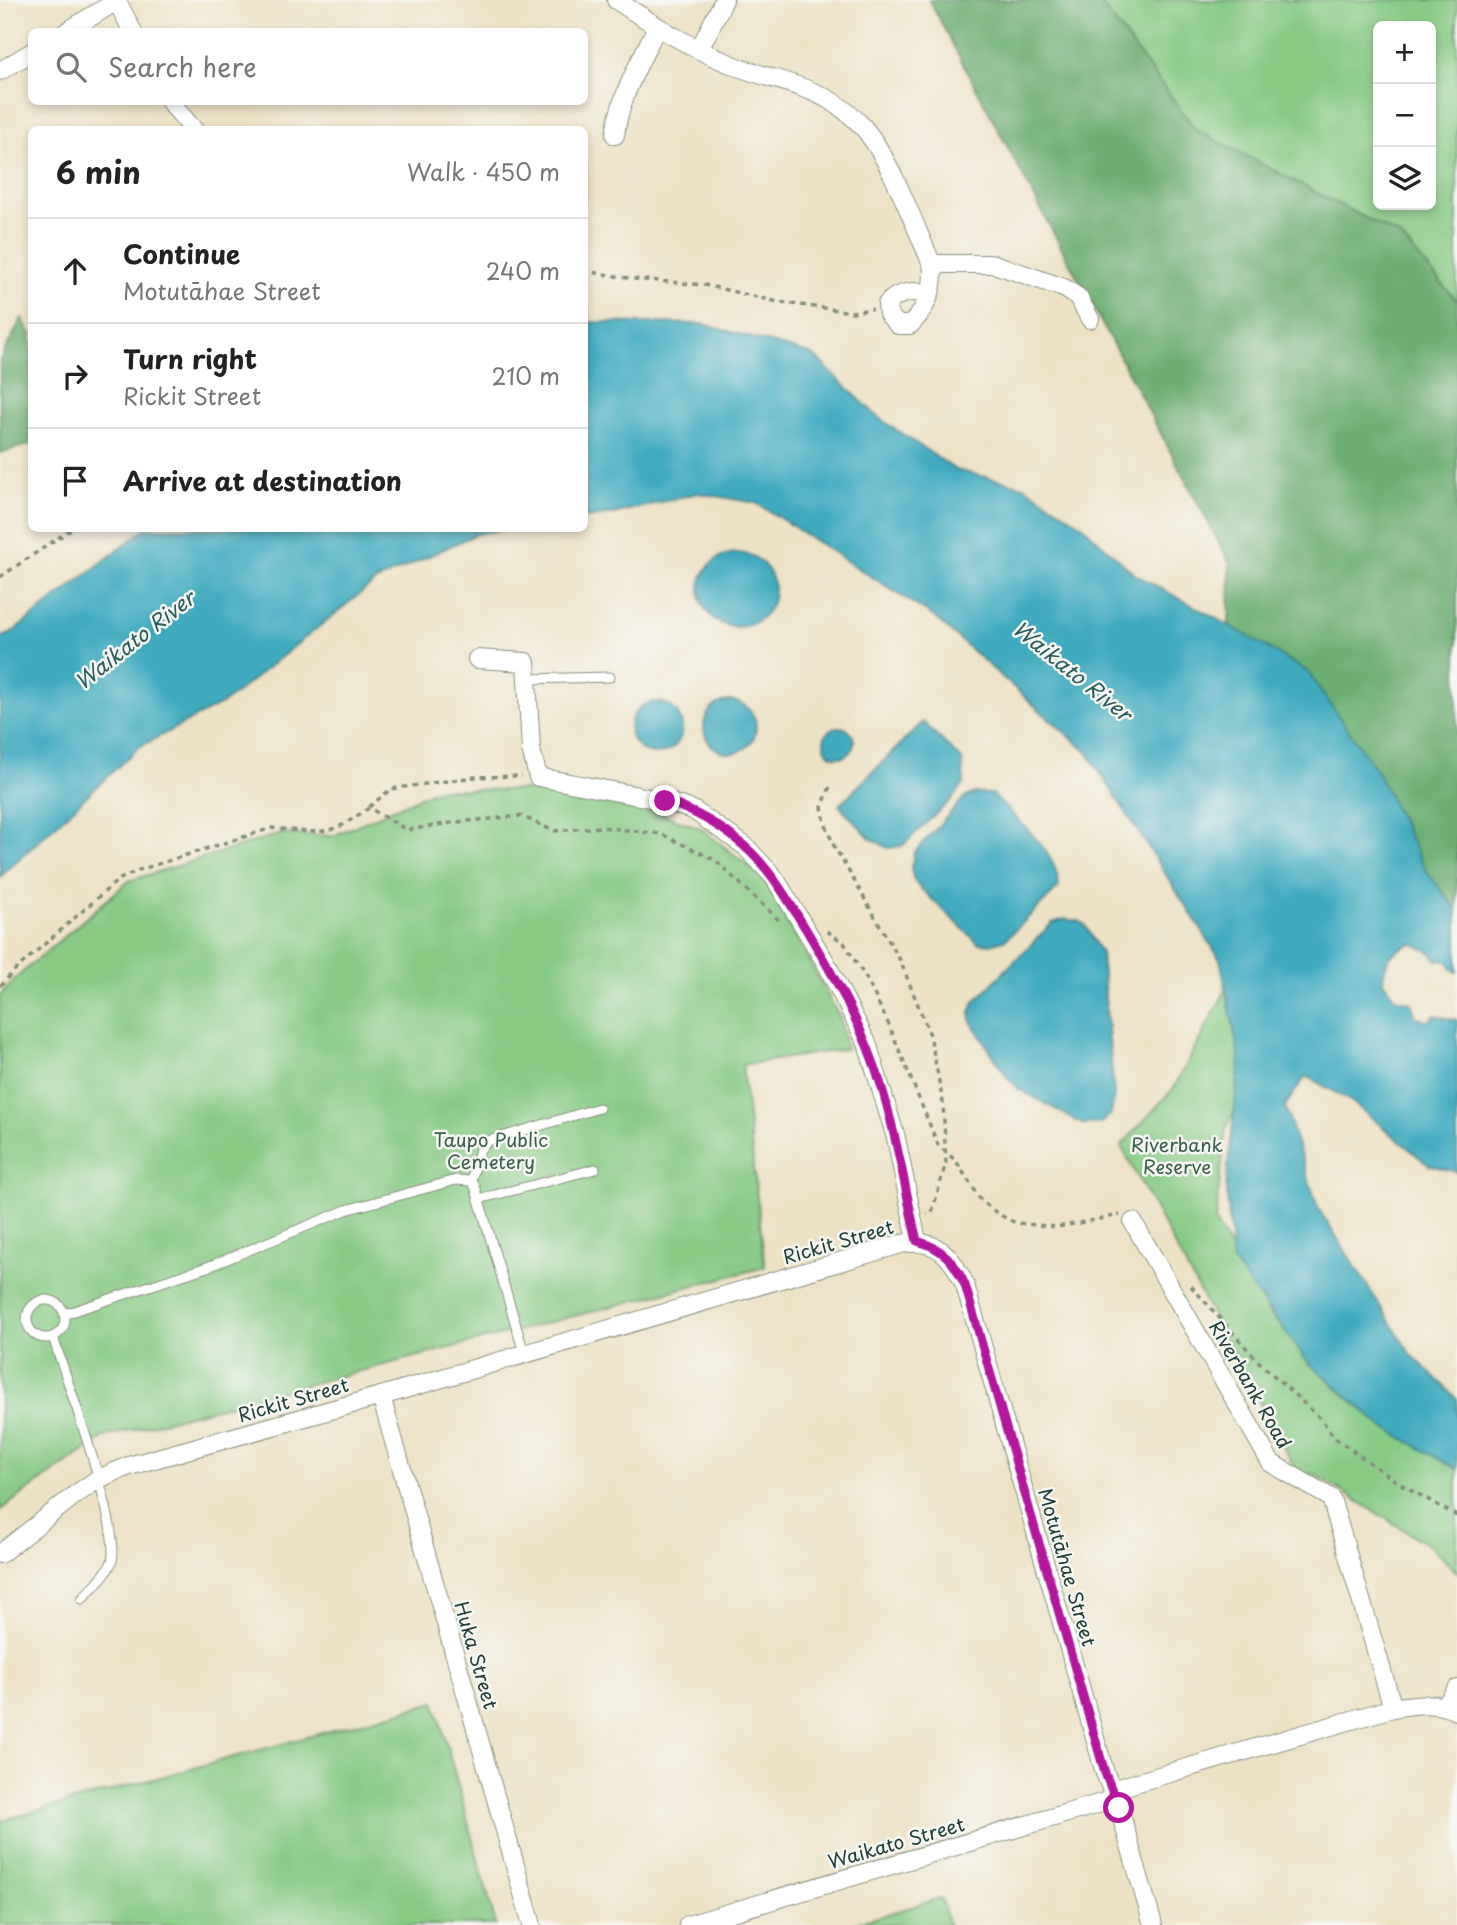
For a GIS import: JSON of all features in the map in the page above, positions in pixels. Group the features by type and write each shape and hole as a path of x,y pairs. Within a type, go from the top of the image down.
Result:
{"street":[{"path":"72,28 118,0 131,28"},
{"path":"617,0 657,27 738,67 815,91 842,108 863,128 882,156 932,264 935,277 924,310 910,325 898,325 888,314 886,307 891,299 920,292 928,294"},
{"path":"700,48 724,0"},
{"path":"615,135 618,112 624,95 657,27"},
{"path":"0,71 28,54"},
{"path":"173,105 191,126"},
{"path":"932,264 994,264 1065,288 1078,297 1090,319"},
{"path":"477,659 526,663 531,750 538,778"},
{"name":"Rickit Street","path":"0,1554 75,1494 98,1479 129,1466 917,1241 896,1138 867,1043 826,963 774,877 745,846 693,810 652,799 538,778"},
{"name":"Riverbank Road","path":"1133,1222 1271,1463 1331,1498 1393,1708"},
{"name":"Motutāhae Street","path":"917,1241 946,1253 956,1265 965,1285 1153,1925"},
{"name":"Huka Street","path":"381,1396 532,1925"},
{"path":"1451,1709 1457,1689"},
{"name":"Waikato Street","path":"688,1925 1393,1708 1426,1702 1451,1709"}],"lane":[{"path":"527,679 610,677"},
{"path":"471,1181 480,1150 488,1141 599,1108"},
{"path":"480,1199 595,1169"},
{"path":"65,1314 210,1266 346,1210 456,1180 471,1181 480,1199 524,1353"},
{"path":"37,1301 54,1301 65,1314 63,1328 53,1337 36,1336 26,1323 26,1314 37,1301"},
{"path":"53,1337 109,1516 114,1548 111,1564 82,1599"}],"path":[{"path":"588,272 705,285 778,302 852,312 886,307"},
{"path":"0,577 67,532"},
{"path":"0,986 13,971 118,880 139,870 272,828 327,831 343,825 369,808 391,789 474,778 538,778"},
{"path":"830,787 822,807 829,833 900,960 930,1035 943,1102 946,1163 932,1212 912,1220"},
{"path":"369,808 407,830 457,821 521,816 554,831 601,827 661,834 715,860 787,927 819,925 844,943 889,1025 938,1145 956,1161 980,1199 998,1214 1016,1223 1058,1227 1120,1215 1133,1222"},
{"path":"1186,1280 1259,1362 1321,1419 1335,1438 1397,1482 1457,1516"}],"green space":[{"path":"929,0 1098,0 1196,130 1400,236 1457,301 1457,910 1426,871 1377,772 1308,672 1229,625 1230,563"},
{"path":"1098,0 1457,0 1457,301 1400,236 1196,130"},
{"path":"22,318 28,329 28,445 0,453 0,360"},
{"name":"Taupo Public Cemetery","path":"438,789 598,791 700,828 764,878 840,1018 846,1049 742,1065 765,1267 104,1437 0,1510 0,995 17,977 129,881 280,834 333,836"},
{"name":"Riverbank Reserve","path":"1227,988 1246,1085 1226,1129 1215,1222 1269,1313 1333,1385 1383,1427 1457,1469 1457,1572 1430,1546 1314,1474 1298,1474 1121,1146 1174,1088"},
{"path":"435,1702 496,1925 0,1925 0,1821"},
{"path":"941,1898 949,1925 850,1925"}],"water":[{"name":"Waikato River","path":"588,322 703,324 813,355 879,418 956,470 1024,486 1082,525 1134,574 1229,625 1308,672 1377,772 1426,871 1457,910 1457,972 1448,961 1436,960 1432,953 1412,943 1398,950 1387,961 1383,982 1396,998 1412,1003 1415,1016 1427,1022 1434,1015 1457,1020 1457,1172 1429,1165 1352,1102 1306,1076 1285,1106 1318,1208 1410,1353 1457,1399 1457,1469 1383,1427 1308,1362 1233,1262 1226,1185 1240,1060 1220,959 1087,752 934,617 756,503 698,493 588,518"},
{"name":"Waikato River","path":"141,532 491,532 476,534 376,581 225,702 139,747 0,877 0,638 10,634"},
{"path":"737,553 751,556 763,564 771,576 774,590 771,604 763,616 751,624 737,627 723,624 711,616 703,604 700,590 703,576 711,564 723,556"},
{"path":"730,701 740,703 748,709 754,717 754,737 748,745 740,751 730,753 720,751 712,745 706,737 704,727 706,717 712,709 720,703"},
{"path":"656,702 666,704 674,710 680,718 680,738 674,746 666,752 656,754 646,752 638,746 632,738 630,728 632,718 638,710 646,704"},
{"path":"923,722 962,760 964,783 953,798 902,846 888,848 870,838 839,805"},
{"path":"839,727 850,731 854,742 850,753 839,757 828,753 824,742 828,731"},
{"path":"974,793 992,794 1034,836 1051,861 1059,887 1006,939 991,944 978,943 917,885 911,867 914,853 963,799"},
{"path":"1064,919 1079,921 1085,925 1101,953 1114,1095 1111,1114 1100,1124 1082,1124 1019,1089 1008,1078 972,1023 970,1013 974,1002 1052,923"}],"route":[{"path":"665,801 693,810 715,824 745,846 774,877 826,963 867,1043 896,1138 917,1241 946,1253 956,1265 965,1285 1105,1773 1119,1808"}]}
